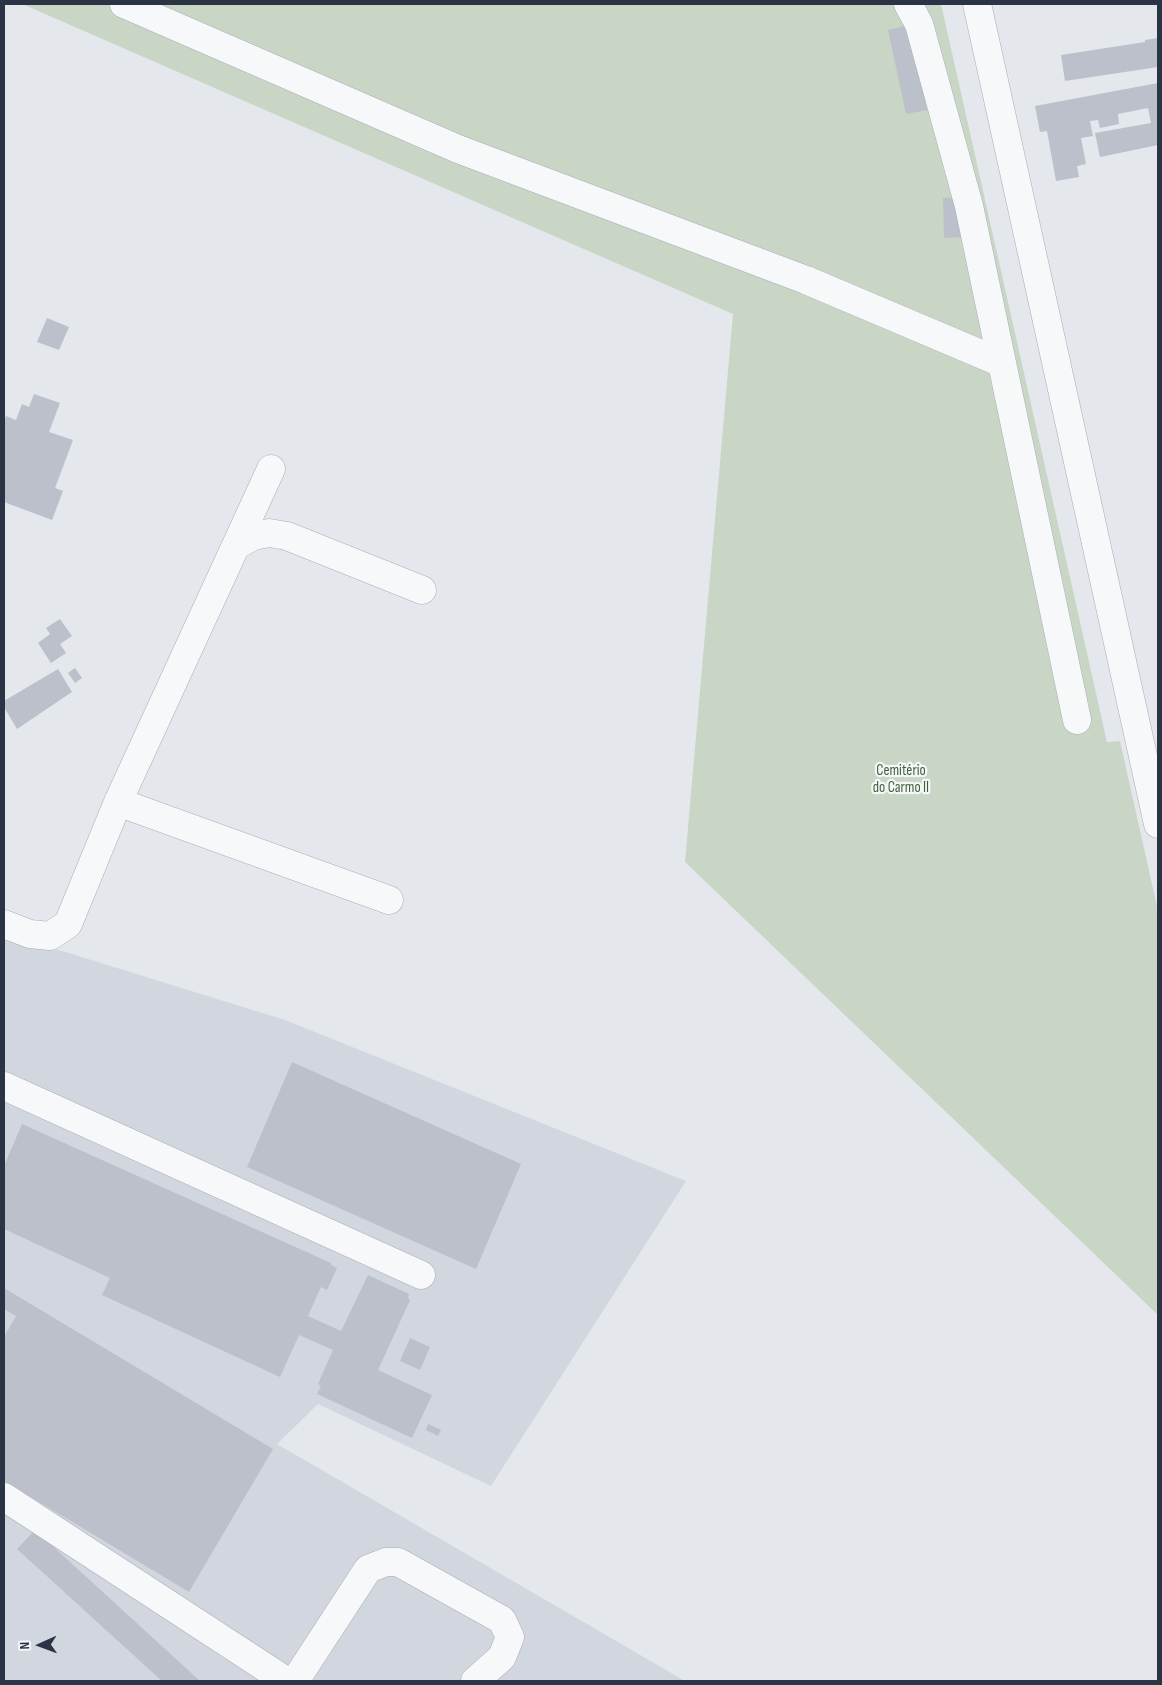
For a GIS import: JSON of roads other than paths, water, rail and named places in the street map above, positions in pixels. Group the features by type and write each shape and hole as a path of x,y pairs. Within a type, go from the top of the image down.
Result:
{"street":[{"path":"124,4 458,149 806,280 1002,363"},
{"path":"908,4 919,24 969,206 1077,720"},
{"path":"977,4 1158,824"},
{"path":"4,924 30,934 50,936 68,924 118,802 271,469 239,544 253,536 269,532 287,536 422,590"},
{"path":"118,802 389,900"},
{"path":"4,1086 421,1275"},
{"path":"4,1497 286,1681"},
{"path":"295,1681 368,1569 386,1562 398,1562 502,1620 510,1637 502,1657 475,1681"}],"park label":[{"name":"Cemitério do Carmo II","path":"901,780"}]}
